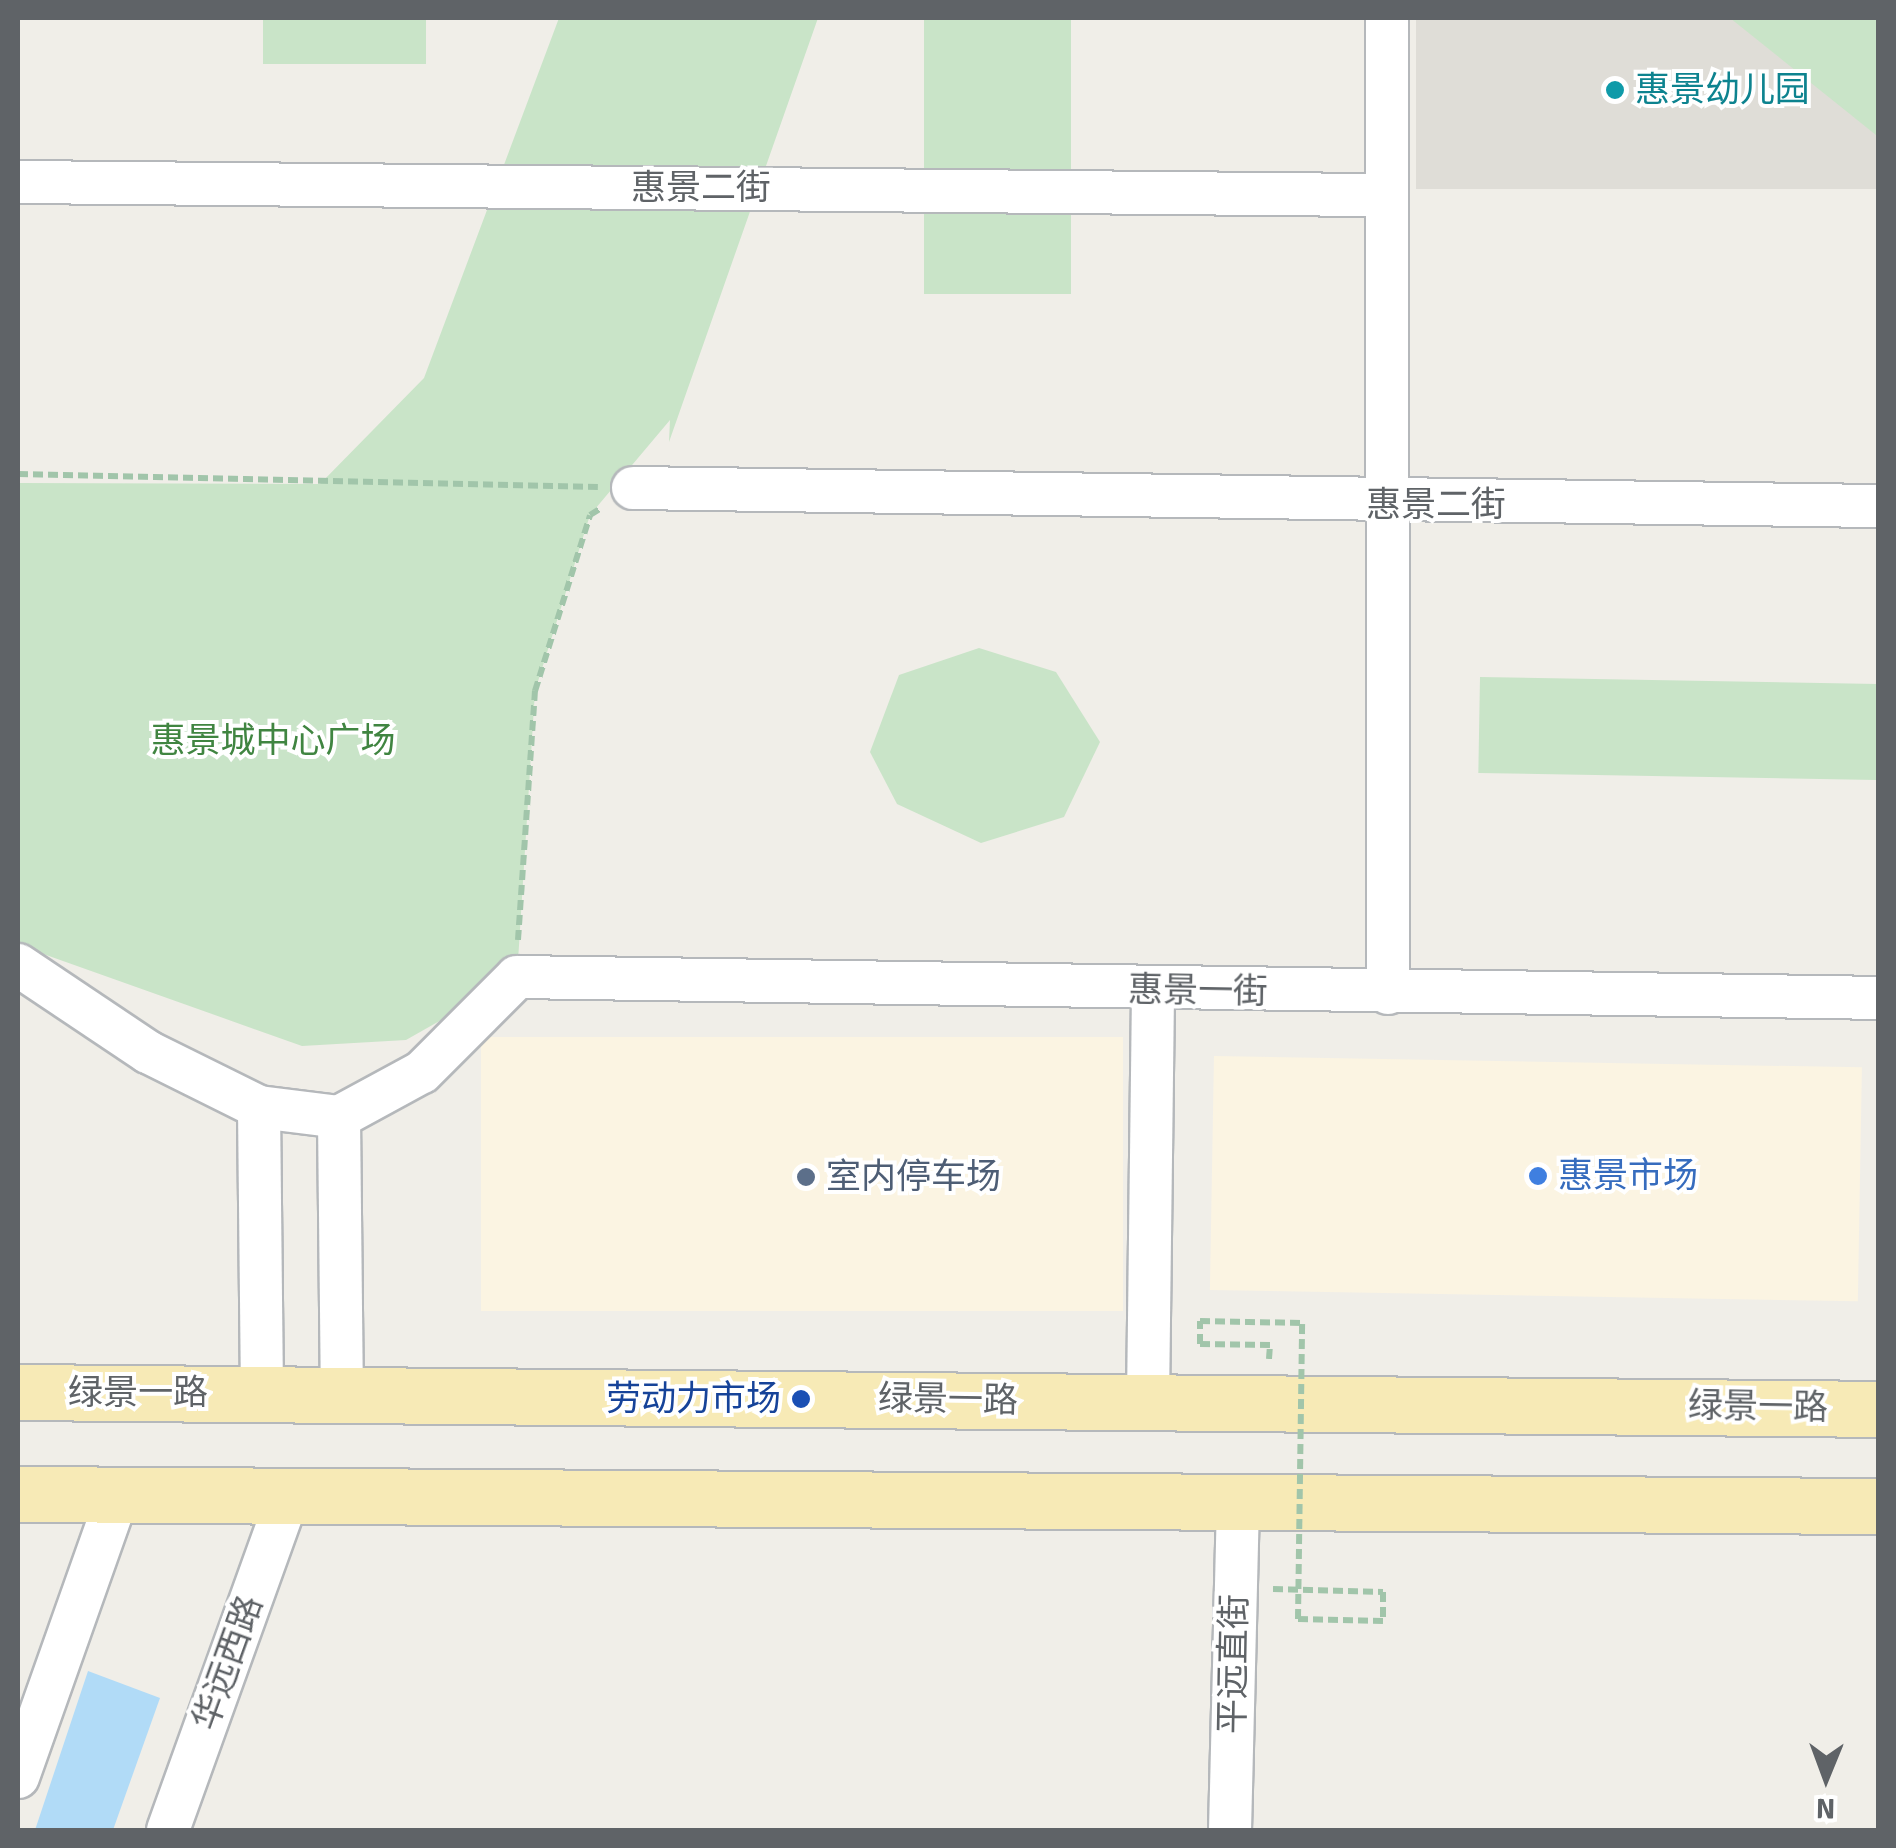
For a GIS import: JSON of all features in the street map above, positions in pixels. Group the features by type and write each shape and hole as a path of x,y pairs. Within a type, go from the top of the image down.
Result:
{"main road":[{"name":"绿景一路","path":"18,1392 1878,1408"},
{"path":"18,1494 1238,1498 1878,1506"}],"street":[{"path":"1387,18 1384,195 1388,993"},
{"name":"惠景二街","path":"18,182 1384,195"},
{"name":"惠景二街","path":"633,488 1386,505 1878,506"},
{"path":"24,965 148,1052 258,1107 339,1117 422,1072 517,976"},
{"name":"惠景一街","path":"517,976 1153,991 1878,998"},
{"path":"1148,1402 1153,991"},
{"path":"258,1107 262,1394"},
{"path":"339,1117 342,1395"},
{"path":"18,1777 118,1494"},
{"name":"华远西路","path":"168,1830 288,1496"},
{"name":"平远直街","path":"1230,1830 1238,1498"}],"path":[{"path":"18,474 633,488"},
{"path":"517,976 535,691 590,515 633,488"},
{"path":"1270,1345 1200,1344 1200,1321 1302,1323 1298,1619 1383,1621 1383,1592 1306,1590"}],"shaded area":[{"name":"惠景幼儿园","path":"1416,18 1878,18 1878,189 1416,189"},
{"name":"室内停车场","path":"481,1037 1123,1037 1123,1311 481,1311"},
{"name":"惠景市场","path":"1214,1056 1862,1067 1858,1301 1210,1290"}],"green space":[{"path":"263,18 426,18 426,64 263,64"},
{"name":"惠景城中心广场","path":"559,18 818,18 669,442 670,420 590,515 535,691 517,977 406,1040 302,1046 18,945 18,483 320,484 424,378"},
{"path":"924,18 1071,18 1071,294 924,294"},
{"path":"1730,18 1877,18 1876,135"},
{"path":"979,648 1056,672 1100,742 1064,817 981,843 897,804 870,752 899,675"},
{"path":"1480,677 1878,684 1876,780 1478,773"}],"water":[{"path":"88,1671 160,1698 113,1830 35,1830"}],"place":[{"name":"惠景幼儿园","path":"1615,90"},
{"name":"惠景市场","path":"1538,1176"},
{"name":"室内停车场","path":"806,1177"},
{"name":"劳动力市场","path":"801,1399"}]}
